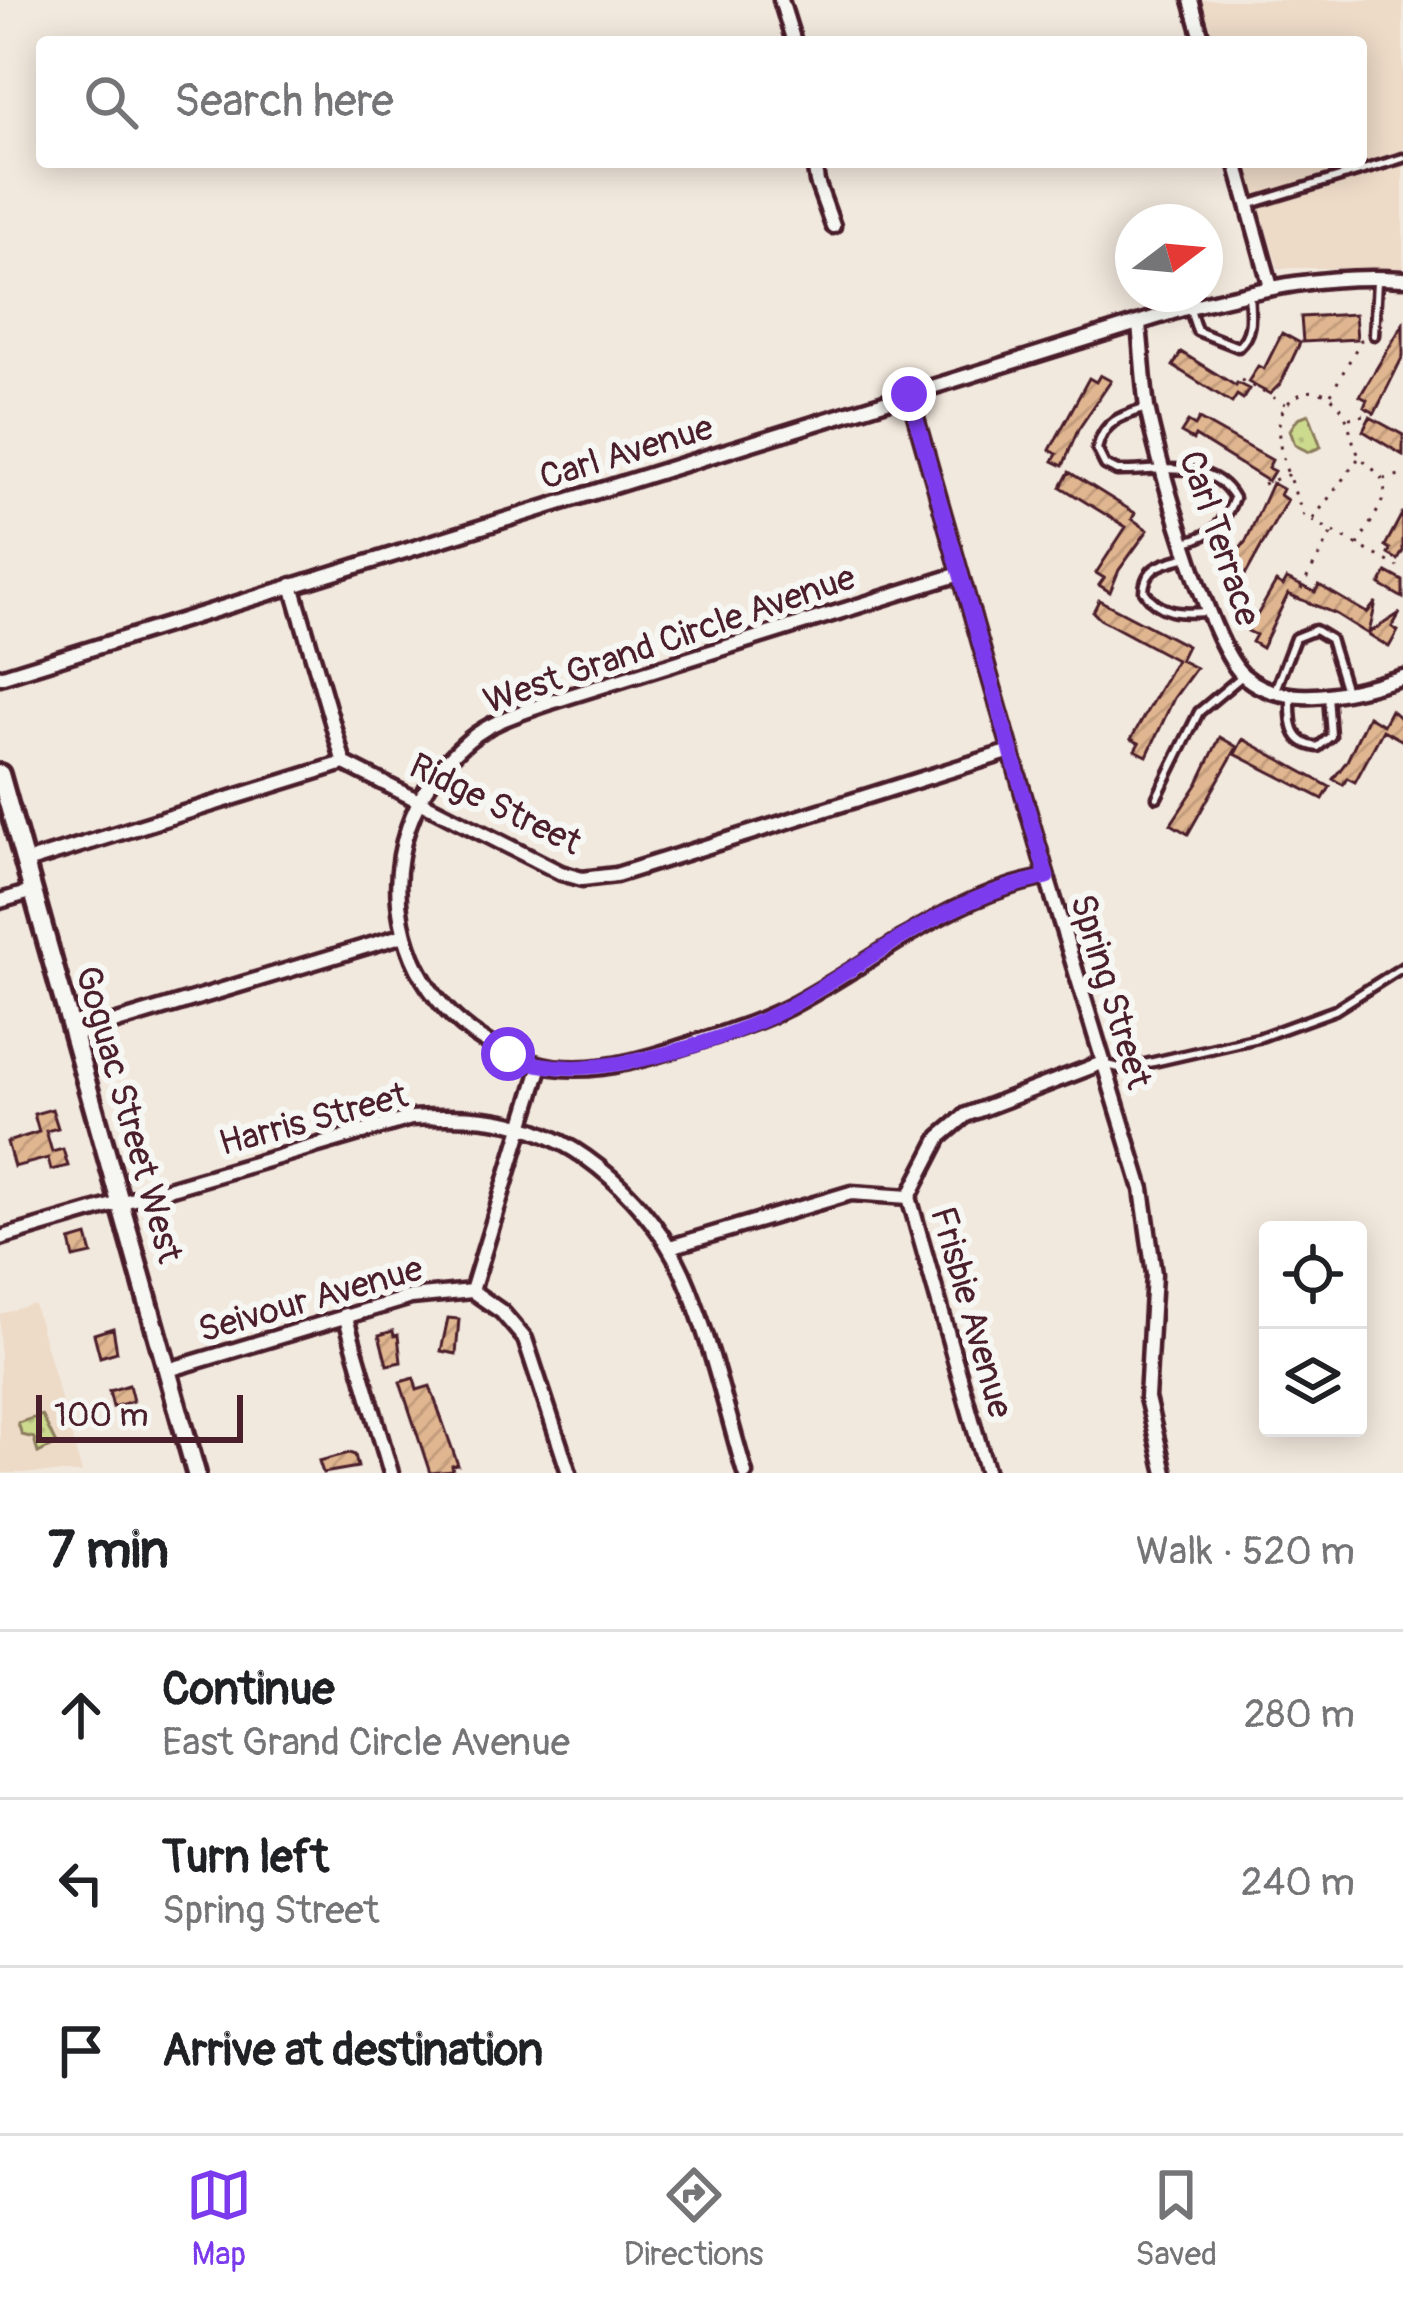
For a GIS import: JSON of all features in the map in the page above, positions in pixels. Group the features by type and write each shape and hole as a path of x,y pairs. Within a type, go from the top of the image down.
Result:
{"street":[{"path":"781,0 792,36"},
{"path":"1191,0 1200,36"},
{"path":"815,168 833,226"},
{"path":"1238,168 1271,286"},
{"name":"Carl Avenue","path":"1223,298 1334,276 1403,279"},
{"name":"Carl Avenue","path":"0,676 1175,312"},
{"name":"Carl Terrace","path":"1139,325 1147,408 1163,472 1210,611 1244,675 1275,690 1328,695 1402,678"},
{"name":"Spring Street","path":"909,394 1142,1189 1154,1274 1147,1398 1164,1469"},
{"name":"West Grand Circle Avenue","path":"404,935 398,898 406,823 444,764 472,737 500,720 960,574"},
{"path":"26,862 344,763 292,585"},
{"name":"Ridge Street","path":"344,763 561,873 582,879 616,875 1011,751"},
{"name":"Goguac Street West","path":"0,774 196,1473"},
{"path":"74,1035 404,935 424,982 446,1012 508,1054 541,1065 585,1068 640,1060 787,1008 937,915 1004,885 1047,877"},
{"path":"0,901 34,891"},
{"name":"Frisbie Avenue","path":"987,1473 910,1198 940,1137 966,1115 1102,1064"},
{"path":"472,1291 541,1065"},
{"name":"Harris Street","path":"0,1238 411,1118 449,1116 522,1126 588,1161 620,1186 670,1247 689,1288 745,1473"},
{"path":"670,1247 851,1193 910,1198"},
{"name":"Seivour Avenue","path":"168,1370 345,1315 442,1291 472,1291 502,1312 525,1339 568,1473"},
{"path":"345,1315 391,1473"},
{"path":"1164,1469 1182,1473"}],"lane":[{"path":"1248,205 1403,158"},
{"path":"1374,335 1378,278"},
{"path":"1190,312 1196,331 1238,347 1251,325 1249,292"},
{"path":"1147,408 1117,417 1106,426 1097,449 1100,458 1117,471 1200,472 1220,479 1234,498 1220,526 1156,566 1144,582 1144,591 1161,608 1187,614 1210,611"},
{"path":"1275,690 1295,638 1315,629 1330,639 1346,691"},
{"path":"1157,796 1199,712 1244,675"},
{"path":"1291,693 1294,734 1318,747 1330,736 1328,695"},
{"path":"1102,1064 1123,1069 1258,1038 1335,1010 1403,968"}],"path":[{"path":"1330,396 1361,340 1374,335"},
{"path":"1241,380 1286,405"},
{"path":"1358,545 1384,493 1382,480 1360,457 1346,419 1330,396 1302,393 1286,405 1278,421 1278,439 1304,516 1398,567"},
{"path":"1346,419 1382,412"},
{"path":"1312,520 1360,457"},
{"path":"1382,480 1403,473"},
{"path":"1264,484 1290,474"},
{"path":"1294,601 1332,531"}],"shaded area":[{"path":"1201,0 1403,0 1403,268 1278,268 1248,168 1367,168 1367,36 1211,36"},
{"path":"34,1304 82,1473 0,1473 0,1314"}],"green space":[{"path":"1309,414 1321,447 1309,452 1295,445 1290,430 1298,418"},
{"path":"42,1415 56,1444 38,1453 34,1438 22,1435 18,1423"}],"building":[{"path":"1355,314 1357,339 1303,342 1301,317"},
{"path":"1403,324 1403,356 1375,413 1364,407 1367,400 1360,396"},
{"path":"1282,333 1300,343 1281,383 1270,394 1248,382 1258,366 1264,369"},
{"path":"1181,352 1249,389 1243,399 1237,395 1232,403 1173,366"},
{"path":"1100,375 1111,381 1078,430 1063,466 1053,461 1057,454 1050,450 1089,378 1096,382"},
{"path":"1370,417 1403,435 1403,455 1363,431"},
{"path":"1199,419 1272,460 1268,468 1274,471 1268,481 1195,436 1193,440 1181,433 1188,422 1195,426"},
{"path":"1069,472 1135,513 1132,519 1148,530 1119,570 1110,592 1099,585 1104,578 1096,573 1126,527 1061,487"},
{"path":"1272,483 1283,489 1280,495 1287,500 1246,574 1239,569 1235,576 1224,570 1246,541"},
{"path":"1403,512 1403,551 1398,560 1385,546"},
{"path":"1387,572 1403,581 1403,598 1380,585"},
{"path":"1287,579 1315,592 1319,585 1367,613 1376,602 1369,633 1400,613 1392,627 1398,631 1389,647 1336,614 1288,594 1262,648 1252,642 1256,635 1248,631 1276,582 1283,586"},
{"path":"1099,600 1187,646 1180,660 1196,668 1174,698 1147,756 1135,750 1139,743 1131,739 1176,660 1100,619 1093,612"},
{"path":"1391,710 1403,721 1403,741 1383,730 1355,782 1347,778 1343,785 1333,779 1368,716 1383,725"},
{"path":"1220,737 1237,747 1188,834 1171,824"},
{"path":"1243,739 1330,787 1323,799 1235,754"},
{"path":"52,1109 58,1128 46,1131 52,1152 63,1149 68,1166 51,1170 48,1158 14,1167 7,1142 39,1132 34,1114"},
{"path":"87,1236 92,1254 74,1258 70,1241"},
{"path":"448,1318 459,1319 456,1354 441,1351"},
{"path":"113,1328 117,1352 100,1357 94,1334"},
{"path":"393,1331 398,1335 401,1362 387,1365 379,1335"},
{"path":"414,1378 417,1390 430,1386 458,1465 452,1466 453,1471 430,1473 400,1382"},
{"path":"129,1385 133,1401 113,1407 109,1391"},
{"path":"355,1455 358,1467 323,1473 319,1461"}],"route":[{"path":"508,1054 541,1065 585,1068 640,1060 724,1034 787,1008 973,897 1047,877 909,394"}]}
